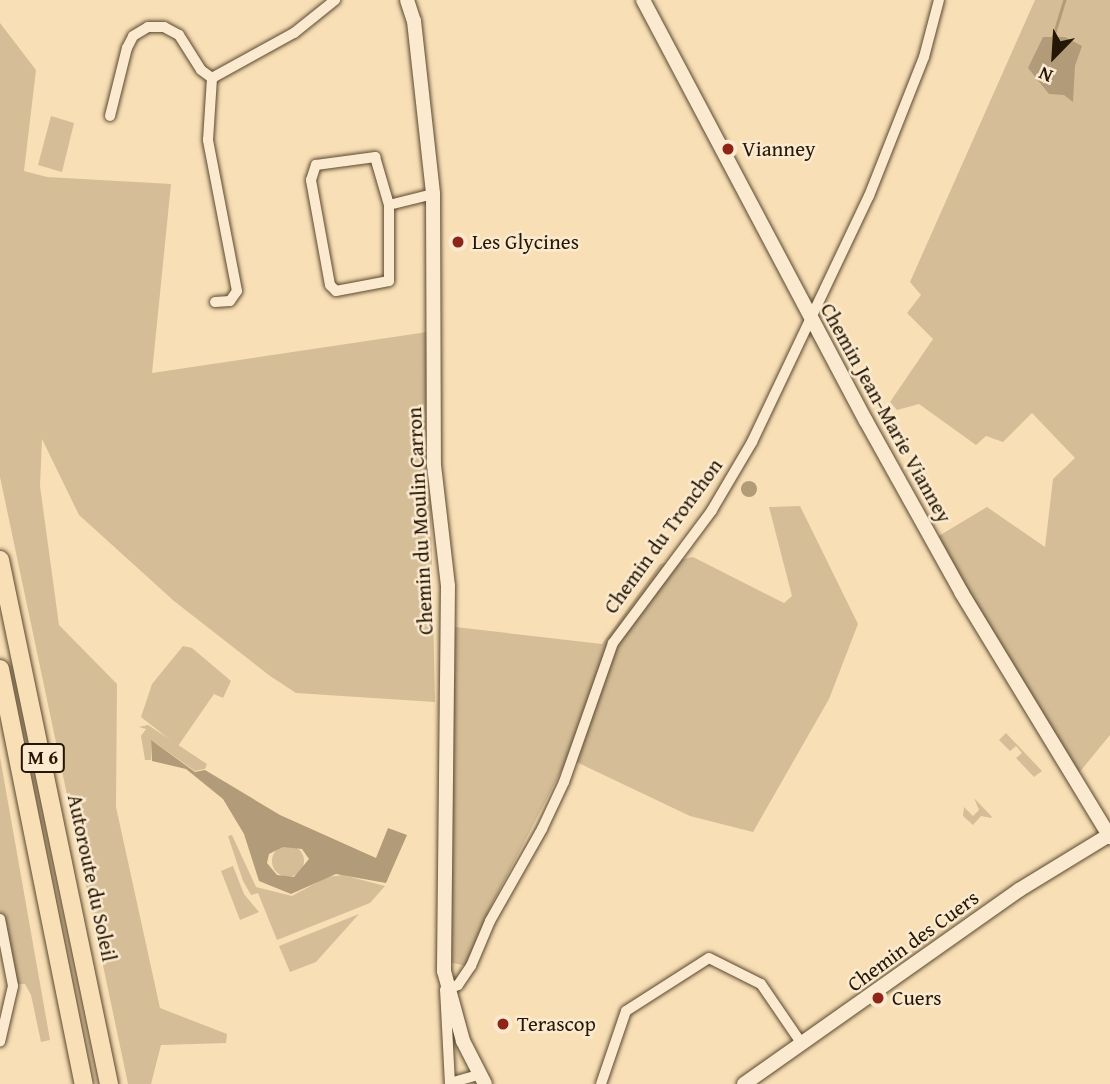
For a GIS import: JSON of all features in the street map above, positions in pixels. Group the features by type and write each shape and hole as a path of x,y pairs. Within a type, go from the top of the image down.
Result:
{"highway":[{"name":"Autoroute du Soleil","path":"0,560 85,955 109,1084"},
{"name":"M 6","path":"0,669 84,1084"},
{"path":"85,955 118,1084"},
{"path":"65,995 75,1084"}],"street":[{"path":"212,78 294,33 335,0"},
{"name":"Chemin du Moulin Carron","path":"407,0 414,21 433,194 434,465 448,586 445,990 450,1083"},
{"name":"Chemin Jean-Marie Vianney","path":"643,0 810,321 961,592 1110,836"},
{"name":"Chemin du Tronchon","path":"445,990 458,985 471,966 564,782 613,643 731,482 869,196 924,57 939,0"},
{"path":"110,116 127,48 133,36 148,27 164,27 179,35 201,70 212,78"},
{"path":"212,78 208,140 237,291 230,301 215,302"},
{"path":"375,157 389,205 389,281 336,291 330,285 311,180 316,165 375,157"},
{"path":"389,205 433,194"},
{"name":"Chemin des Cuers","path":"744,1084 1019,890 1110,836"},
{"path":"0,919 13,986 0,1042"},
{"path":"601,1084 626,1011 709,958 761,984 802,1044"},
{"path":"454,1014 471,966"},
{"path":"445,990 481,1079 450,1083"}],"shaded area":[{"path":"1035,0 1110,0 1110,735 1078,774 937,537 987,507 1045,547 1053,479 1075,458 1032,413 1003,442 986,436 976,445 919,404 897,410 890,402 933,339 907,313 921,295 910,282"},
{"path":"0,23 36,70 24,171 47,177 171,184 152,373 427,332 435,702 296,693 270,676 174,601 79,515 42,439 40,486 59,625 117,684 116,807 160,1008 227,1034 226,1043 161,1045 151,1084 128,1084 0,477"},
{"path":"1043,37 1065,37 1082,46 1075,66 1073,102 1064,95 1049,94 1028,68"},
{"path":"51,116 74,123 62,172 38,165"},
{"path":"749,481 755,483 755,495 749,497 743,495 741,489 743,483"},
{"path":"800,506 858,624 829,699 753,832 690,816 568,758 490,908 466,966 449,962 455,627 602,644 660,564 693,557 784,603 792,596 769,507"},
{"path":"183,646 192,648 231,681 223,698 214,694 178,746 141,717 152,684"},
{"path":"148,725 207,764 205,769 195,771 151,740 151,760 145,760 141,736 146,729 139,727"},
{"path":"1006,733 1042,771 1034,777 1016,758 1022,753 1016,746 1010,751 999,740"},
{"path":"151,740 195,772 205,770 280,815 376,858 388,828 407,835 386,883 336,874 291,894 259,881 244,834 223,799 186,769 152,761","holes":["283,847 302,849 309,859 294,877 277,875 267,863 269,854"]},
{"path":"0,757 50,1040 41,1042 31,995 25,984 17,984 0,912"},
{"path":"974,798 992,817 981,816 973,825 963,816 964,807 973,816 979,810"},
{"path":"232,835 256,887 292,896 327,877 343,875 385,886 370,903 277,940 258,893 251,895 243,881 228,836"},
{"path":"288,845 299,850 304,861 299,872 288,877 277,872 272,861 277,850"},
{"path":"233,866 244,894 259,912 240,920 221,871"},
{"path":"359,914 316,962 290,972 279,946"}],"waterway":[{"path":"1053,37 1064,0"}],"place":[{"name":"Vianney","path":"728,149"},
{"name":"Les Glycines","path":"458,242"},
{"name":"Cuers","path":"878,998"},
{"name":"Terascop","path":"503,1024"}]}
